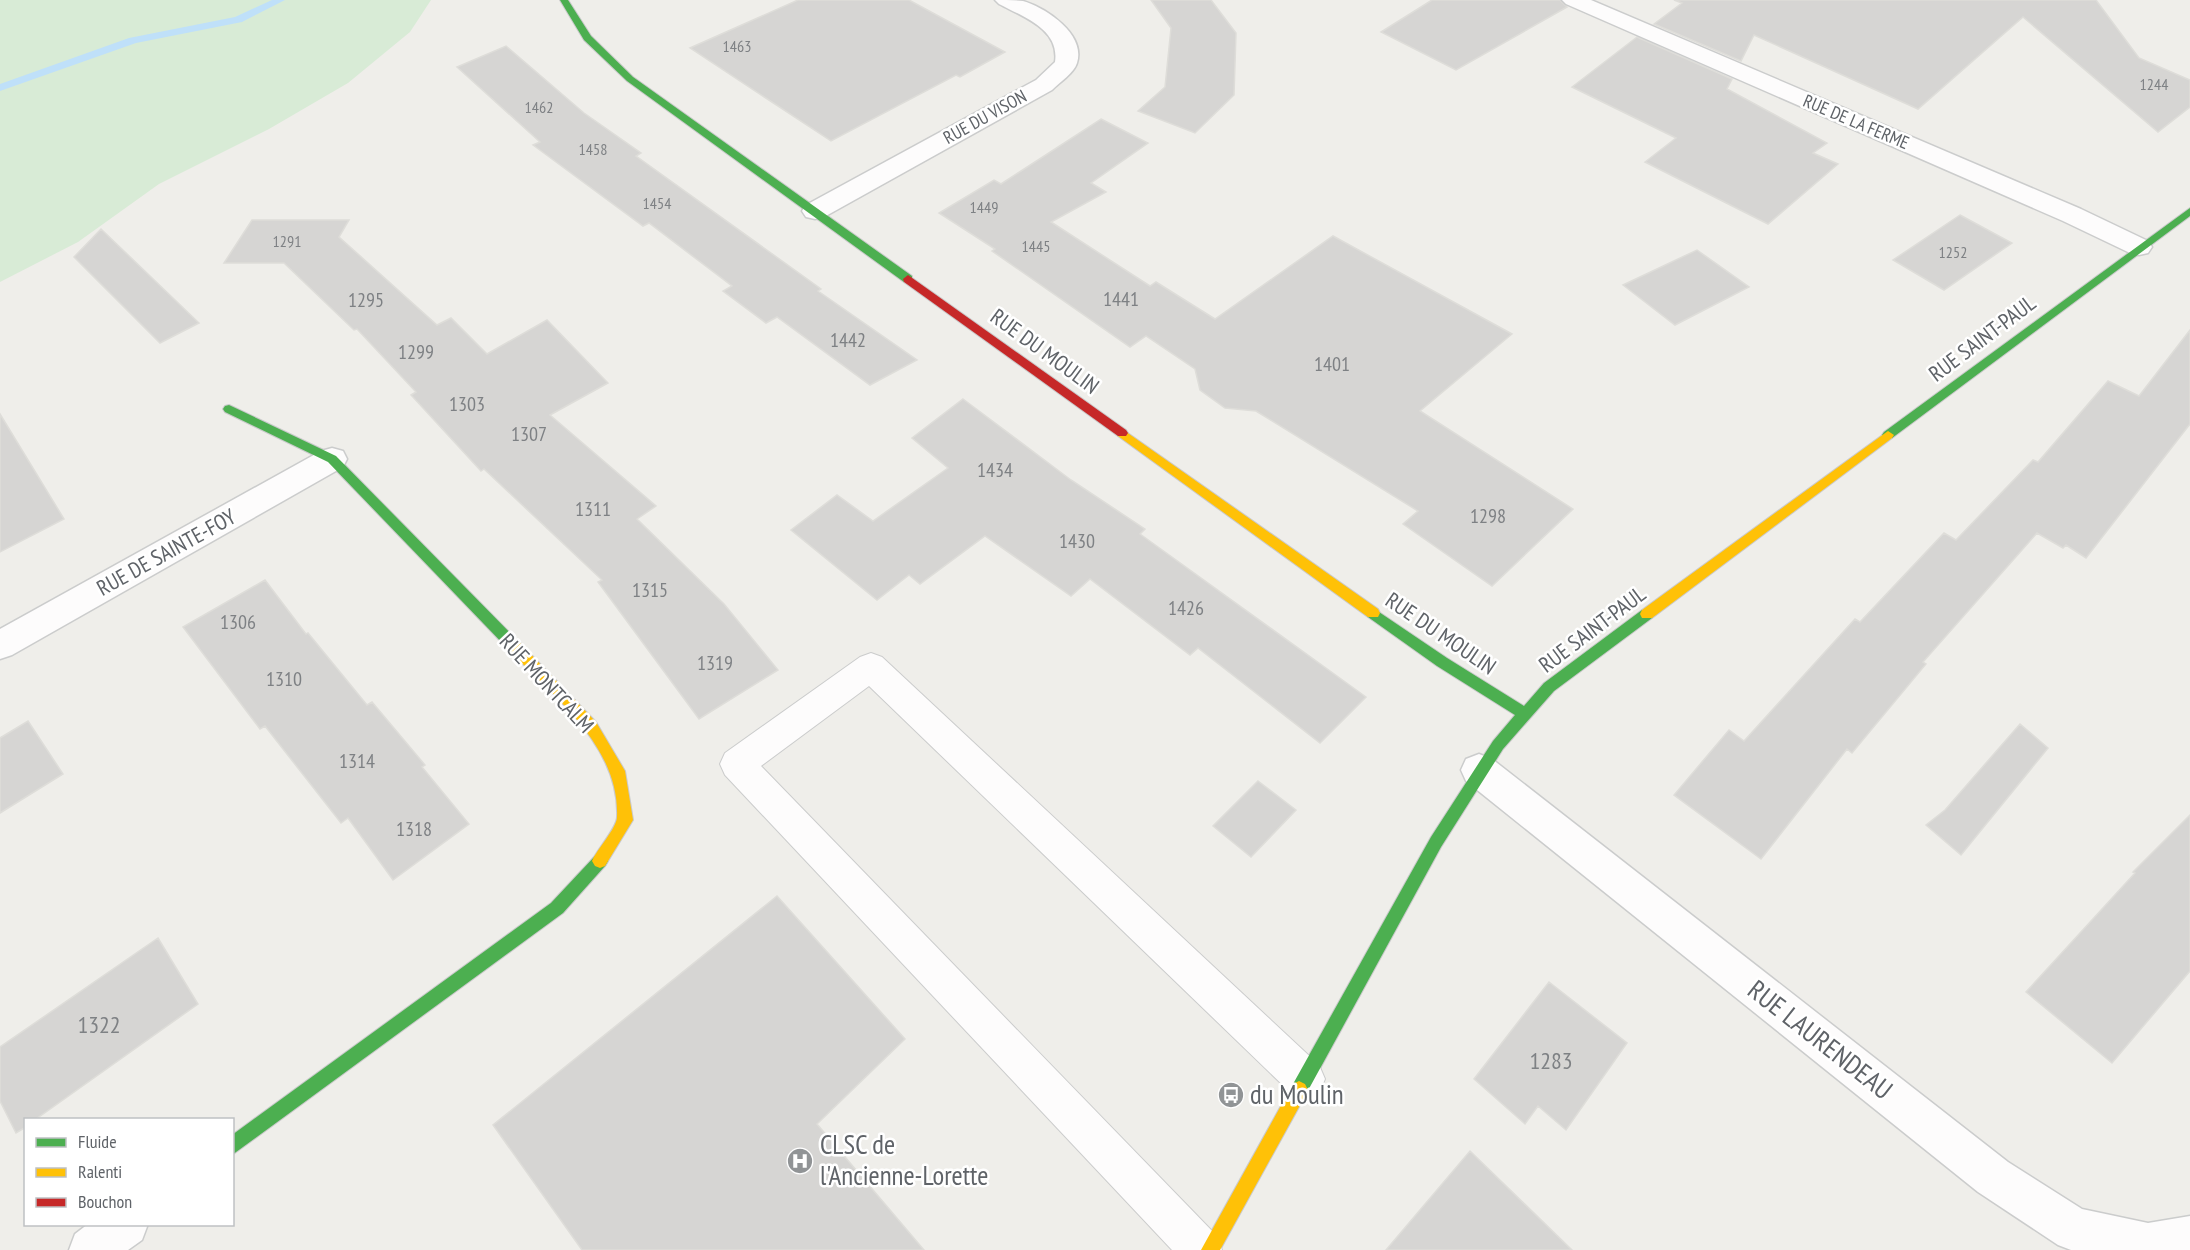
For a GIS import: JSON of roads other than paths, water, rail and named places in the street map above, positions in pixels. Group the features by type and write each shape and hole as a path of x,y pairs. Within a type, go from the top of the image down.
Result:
{"street":[{"name":"RUE DU MOULIN","path":"564,0 580,30 607,60 642,88 1433,655 1524,713"},
{"name":"RUE DU VISON","path":"815,212 1044,84 1066,64 1067,47 1059,33 1039,17 1006,0"},
{"name":"RUE DE LA FERME","path":"1573,0 2139,247"},
{"name":"RUE SAINT-PAUL","path":"1210,1250 1479,770 1524,713 1549,687 2139,247 2190,212"},
{"name":"RUE MONTCALM","path":"229,409 332,459 591,726 618,771 625,819 597,866 557,909 234,1145"},
{"name":"RUE DE SAINTE-FOY","path":"0,645 332,459"},
{"name":"RUE LAURENDEAU","path":"1479,770 1993,1177 2074,1229 2148,1245 2190,1238"},
{"path":"91,1250 123,1226"}],"lane":[{"path":"1201,1250 737,764 871,667 1305,1079"}],"waterway":[{"path":"0,88 133,40 238,20 280,0"}],"place":[{"name":"du Moulin","path":"1231,1095"},
{"name":"CLSC de l'Ancienne-Lorette","path":"800,1161"}]}
